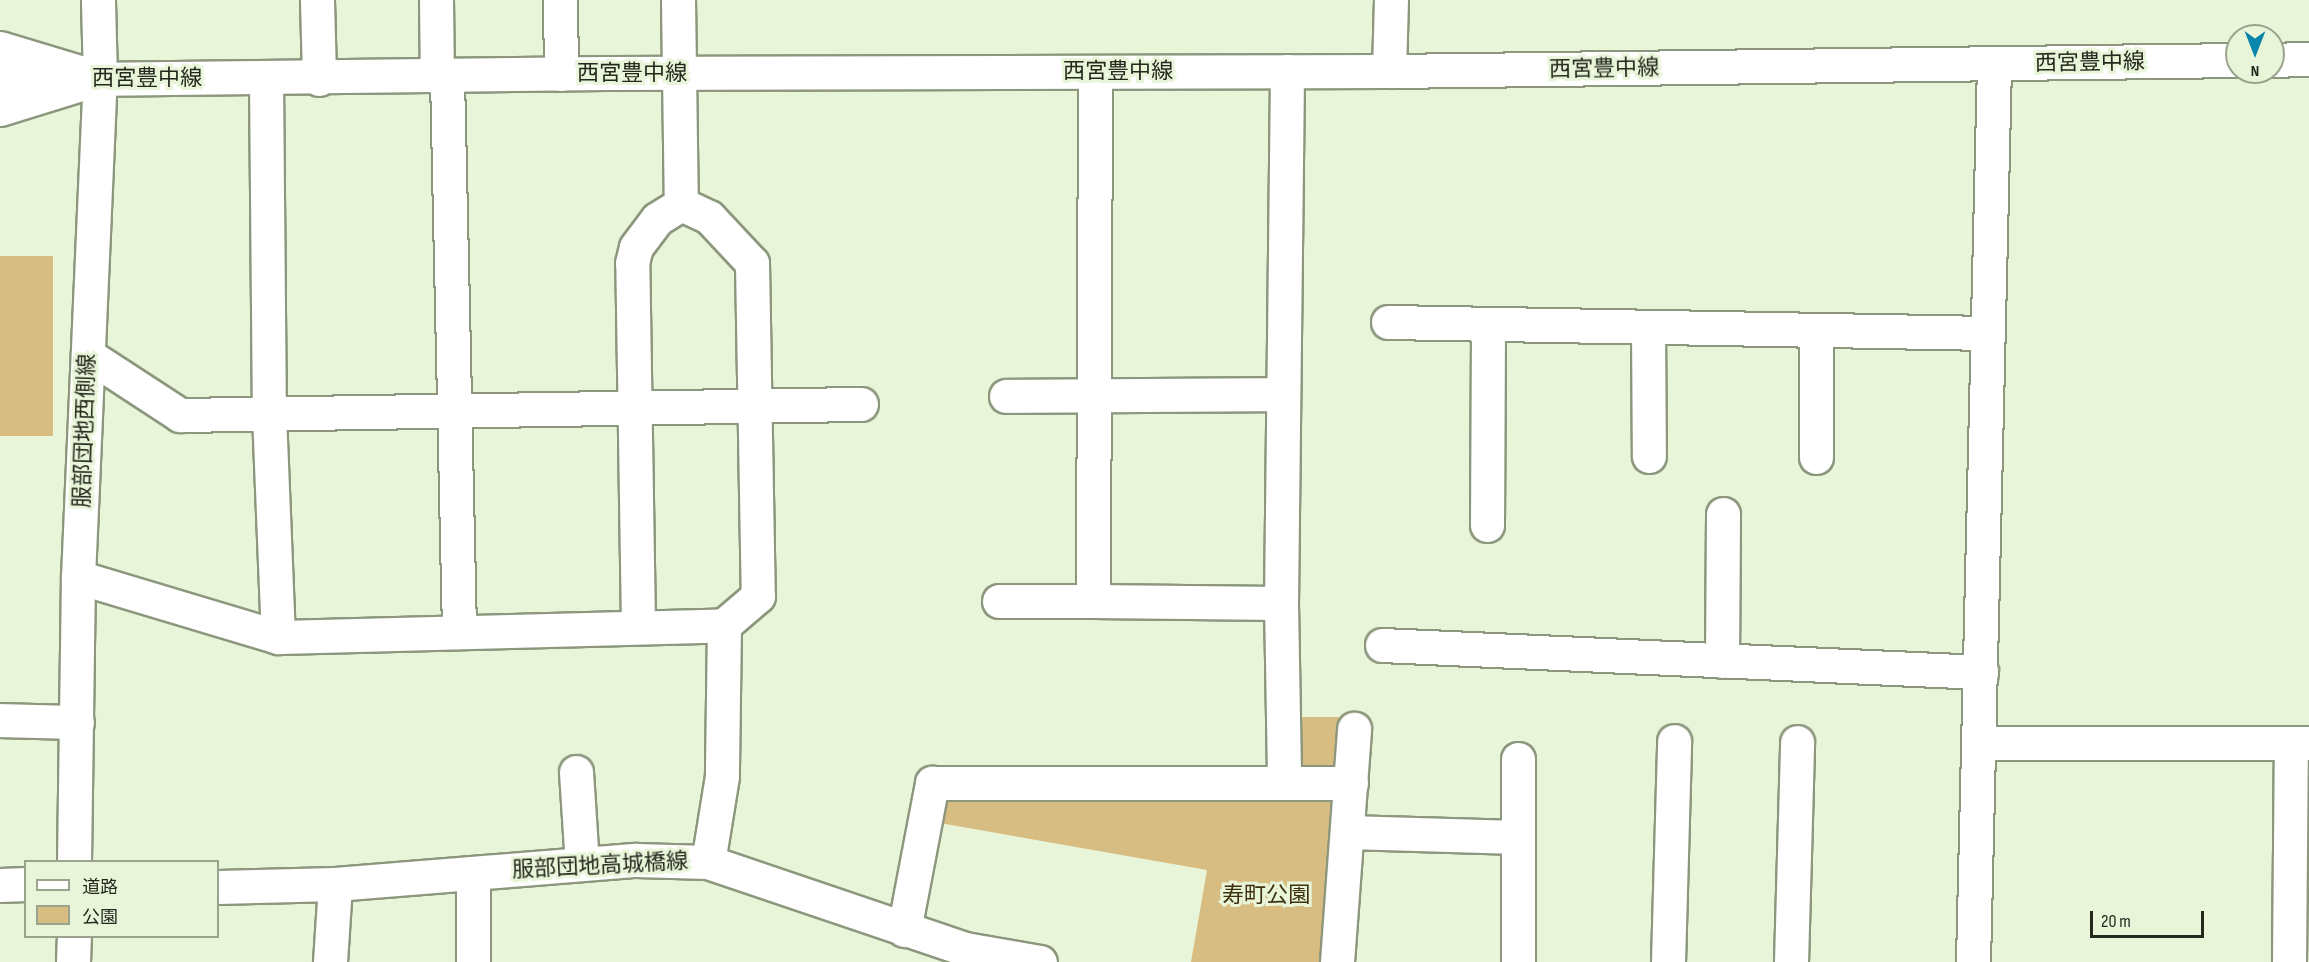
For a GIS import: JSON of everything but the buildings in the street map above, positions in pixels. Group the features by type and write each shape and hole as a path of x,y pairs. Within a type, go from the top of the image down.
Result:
{"street":[{"name":"服部団地西側線","path":"75,860 78,577 100,78 98,0"},
{"path":"317,0 319,79"},
{"path":"436,0 442,78 459,631"},
{"path":"560,0 561,74"},
{"path":"678,0 681,204"},
{"path":"1389,71 1391,0"},
{"path":"0,48 100,78"},
{"path":"2285,60 2309,59"},
{"name":"西宮豊中線","path":"0,81 100,78 442,78 561,74 1389,71 2225,60"},
{"path":"1973,962 1980,743 1994,64"},
{"path":"1284,783 1281,603 1287,71"},
{"path":"1093,602 1095,72"},
{"path":"0,109 100,78"},
{"path":"266,79 269,414 278,637"},
{"path":"78,577 278,637 724,625 758,596 752,263 709,217 681,204"},
{"path":"638,626 633,253 664,212 681,204"},
{"path":"1388,322 1988,333"},
{"path":"1487,525 1488,324"},
{"path":"1648,327 1649,456"},
{"path":"1816,330 1816,457"},
{"path":"88,355 180,415 861,404"},
{"path":"1006,396 1283,394"},
{"path":"1722,661 1723,514"},
{"path":"999,601 1281,603"},
{"path":"708,862 722,776 724,625"},
{"path":"1382,645 1981,672"},
{"path":"0,720 77,722"},
{"path":"1337,962 1354,729"},
{"path":"1668,962 1674,741"},
{"path":"1791,962 1797,742"},
{"path":"1980,743 2300,744 2289,962"},
{"path":"1518,759 1518,962"},
{"path":"576,772 582,864"},
{"path":"904,930 932,783 1351,783"},
{"path":"1347,832 1518,837"},
{"name":"服部団地高城橋線","path":"219,886 335,885 582,864 708,862 738,869 904,930 963,955 1040,962"},
{"path":"473,874 473,962"},
{"path":"0,885 24,884"},
{"path":"330,962 335,885"},
{"path":"73,962 74,938"}],"green space":[{"path":"0,256 53,256 53,436 0,436"},
{"path":"1293,717 1341,717 1340,768 1298,767"},
{"name":"寿町公園","path":"933,800 1334,801 1327,962 1191,962 1207,870 934,822"}]}
